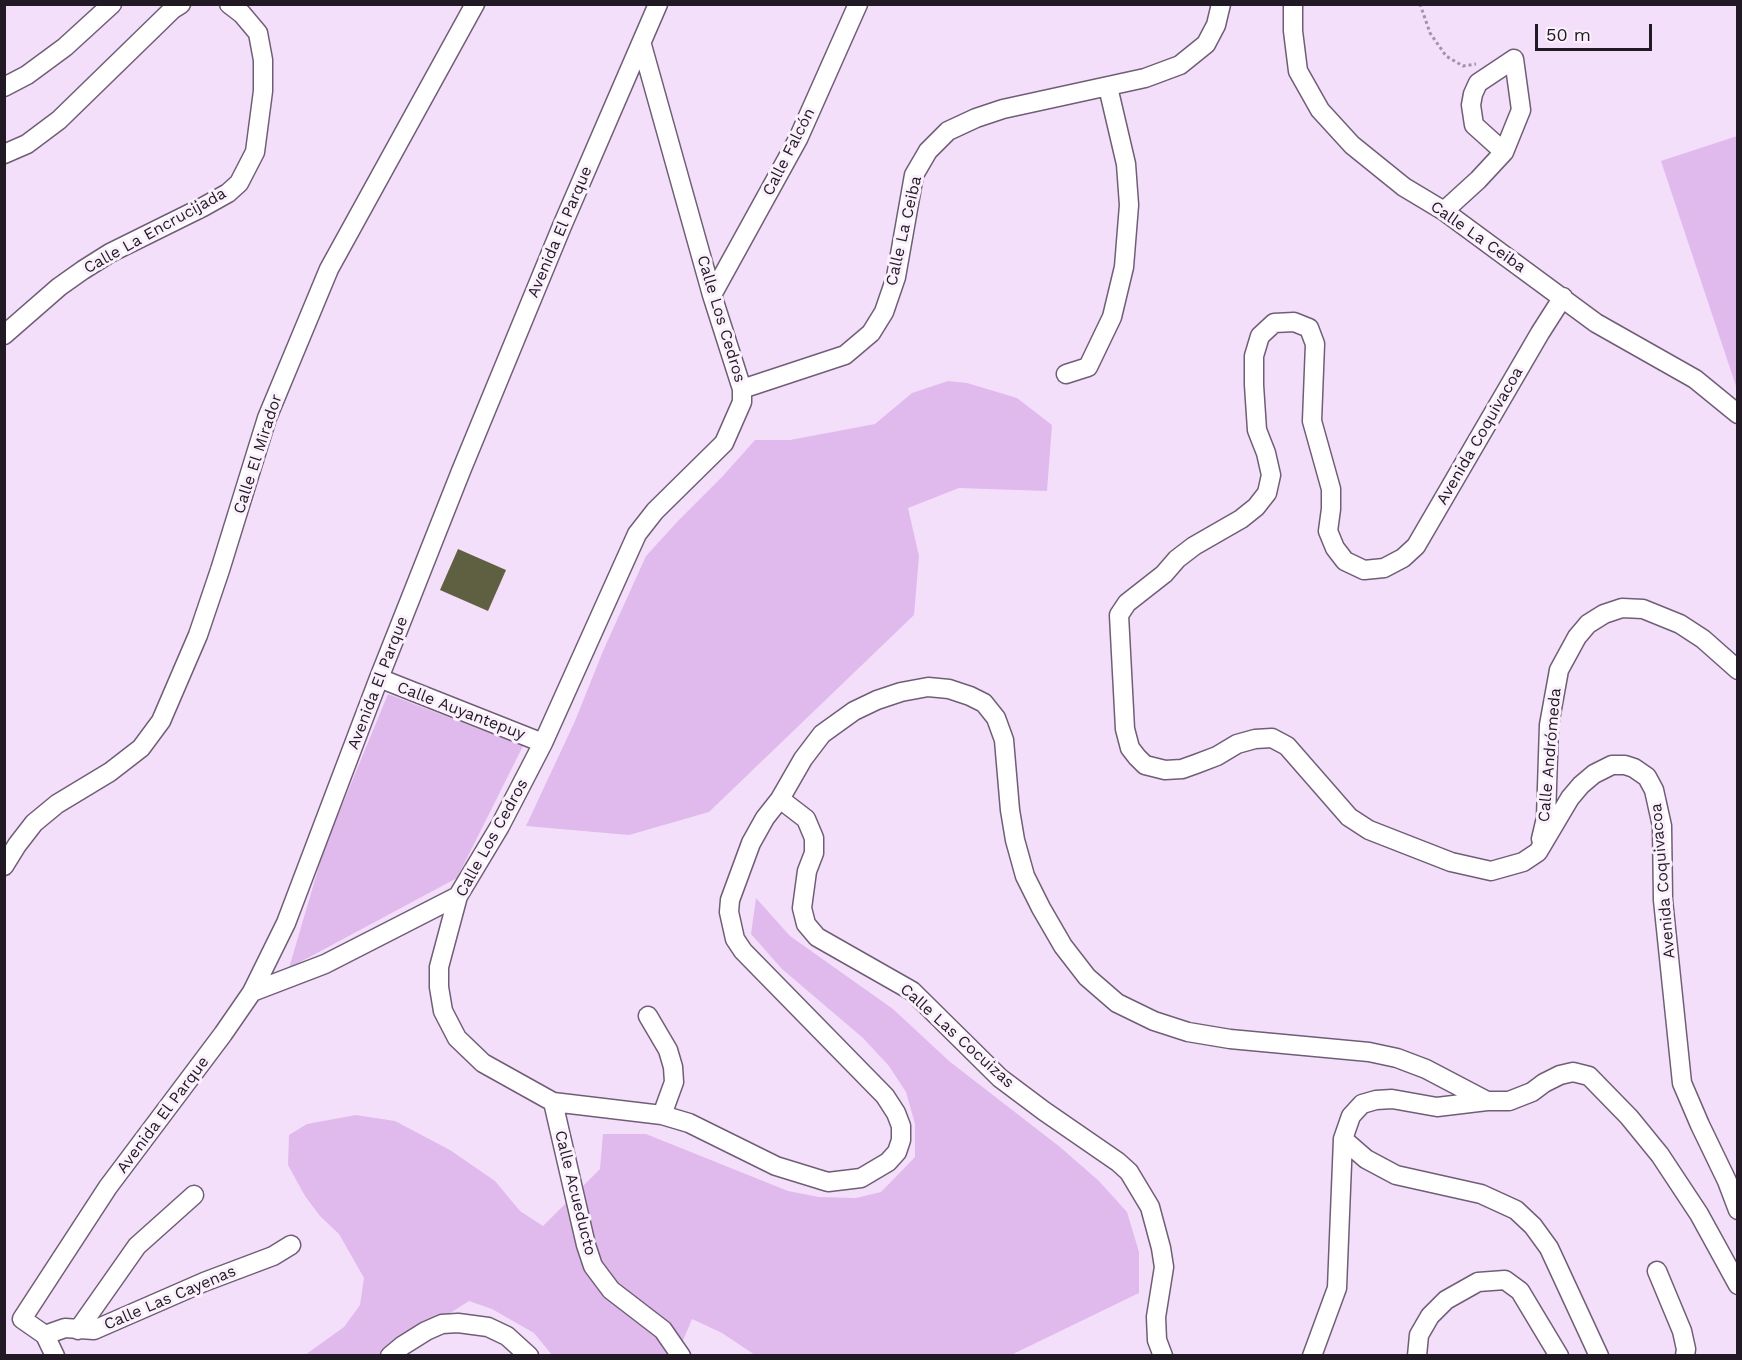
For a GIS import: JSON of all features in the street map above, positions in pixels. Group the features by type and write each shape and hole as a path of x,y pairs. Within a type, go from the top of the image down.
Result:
{"street":[{"path":"4,87 27,75 65,47 112,4"},
{"path":"4,154 27,144 58,120 173,9 181,4"},
{"name":"Calle La Encrucijada","path":"4,335 59,287 83,270 110,253 203,207 228,193 239,183 255,152 263,92 263,60 258,33 242,14 229,4"},
{"name":"Calle El Mirador","path":"4,866 34,823 57,804 110,772 141,748 161,721 198,635 224,560 267,418 329,269 475,4"},
{"name":"Avenida El Parque","path":"13,1321 108,1187 252,993 286,923 461,471 553,248 658,4"},
{"name":"Calle Falcón","path":"712,295 798,139 858,4"},
{"name":"Calle La Ceiba","path":"742,389 845,355 871,333 884,312 896,277 915,175 928,151 948,131 976,118 1003,110 1145,78 1180,65 1206,44 1216,25 1221,4"},
{"name":"Calle La Ceiba","path":"1293,4 1293,31 1298,71 1320,111 1352,145 1404,187 1444,211 1596,323 1695,379 1737,414"},
{"name":"Calle Los Cedros","path":"642,45 712,295 742,389 742,402 724,443 656,511 637,534 543,743 500,826 458,896 439,967 440,1002 450,1028 483,1063 553,1102 662,1115 689,1123 776,1166 828,1182 861,1178 888,1162 897,1152 901,1140 901,1126 885,1096 754,964 735,939 731,926 730,900 751,843 765,818 780,799"},
{"path":"1066,374 1088,367 1112,316 1124,267 1129,205 1126,164 1108,87"},
{"path":"1444,211 1504,152"},
{"name":"Avenida Coquivacoa","path":"1563,297 1539,333 1416,546 1403,558 1384,568 1364,570 1345,561 1335,548 1328,531 1331,489 1312,421 1315,344 1309,328 1294,322 1274,323 1260,336 1254,356 1257,430 1271,475 1267,493 1256,507 1241,519 1194,546 1177,560 1164,574 1127,603 1119,615 1125,729 1130,748 1145,765 1165,770 1182,769 1217,756 1237,744 1255,739 1272,738 1287,746 1348,818 1377,833 1451,862 1491,871 1523,862 1538,852 1570,798 1581,784 1594,774 1612,765 1625,765 1647,777 1654,790 1662,826 1663,900 1682,1083 1727,1181 1737,1210"},
{"name":"Calle Andrómeda","path":"1538,852 1546,818 1550,725 1559,670 1577,637 1588,624 1604,614 1622,608 1643,609 1680,624 1703,639 1737,670"},
{"name":"Calle Auyantepuy","path":"379,678 543,743"},
{"path":"780,799 802,759 822,734 854,711 901,692 928,687 949,689 970,696 984,703 996,718 1004,740 1010,810 1025,876 1063,946 1087,977 1117,1003 1154,1021 1188,1032 1230,1039 1369,1052 1397,1058 1426,1069 1487,1101"},
{"name":"Calle Las Cocuizas","path":"780,799 806,819 814,838 814,853 807,871 802,908 806,924 817,937 912,991 1000,1078 1129,1172 1150,1208 1161,1248 1164,1267 1156,1317 1157,1340 1163,1356"},
{"path":"252,993 325,964 458,896"},
{"path":"648,1016 668,1050 674,1067 674,1082 662,1115"},
{"path":"1312,1356 1336,1288 1343,1139 1351,1116 1362,1104 1376,1100 1392,1100 1437,1107 1487,1101 1509,1101 1532,1092 1560,1075 1573,1072 1589,1076 1629,1117 1659,1155 1699,1214 1737,1285"},
{"name":"Calle Acueducto","path":"553,1102 586,1245 593,1266 611,1290 663,1330 681,1356"},
{"path":"1343,1139 1365,1159 1396,1175 1481,1194 1516,1210 1533,1226 1550,1248 1599,1356"},
{"path":"78,1329 138,1246 194,1195"},
{"name":"Calle Las Cayenas","path":"45,1335 64,1328 94,1330 204,1282 273,1256 291,1245"},
{"path":"1657,1271 1682,1331 1686,1349 1684,1356"},
{"path":"1417,1356 1419,1335 1430,1316 1446,1300 1478,1282 1505,1280 1520,1291 1558,1356"},
{"path":"13,1321 45,1335 55,1356"},
{"path":"390,1356 426,1331 442,1324 458,1323 488,1327 507,1336 529,1356"}],"path":[{"path":"1420,4 1430,33 1446,56 1463,66 1483,63"}],"shaded area":[{"path":"1738,136 1737,389 1661,161"},
{"path":"948,381 967,383 1017,398 1052,425 1047,491 959,488 908,508 919,556 914,615 709,812 629,835 526,826 575,721 603,651 646,556 678,521 755,440 790,440 875,424 912,393"},
{"path":"388,694 523,746 457,878 289,968 324,849"},
{"path":"756,898 790,936 893,1009 949,1061 1060,1147 1099,1181 1127,1212 1139,1252 1139,1293 1011,1355 755,1355 722,1333 692,1319 677,1355 552,1355 534,1333 492,1309 469,1301 385,1355 305,1355 344,1327 360,1305 364,1278 339,1234 320,1216 305,1196 288,1165 289,1135 307,1124 356,1115 395,1121 450,1150 495,1181 520,1211 543,1226 600,1169 603,1134 646,1134 788,1191 819,1197 856,1198 881,1192 915,1157 915,1124 906,1092 889,1066 863,1038 782,969 751,934"}],"building":[{"path":"458,549 506,570 488,611 440,590"}]}
